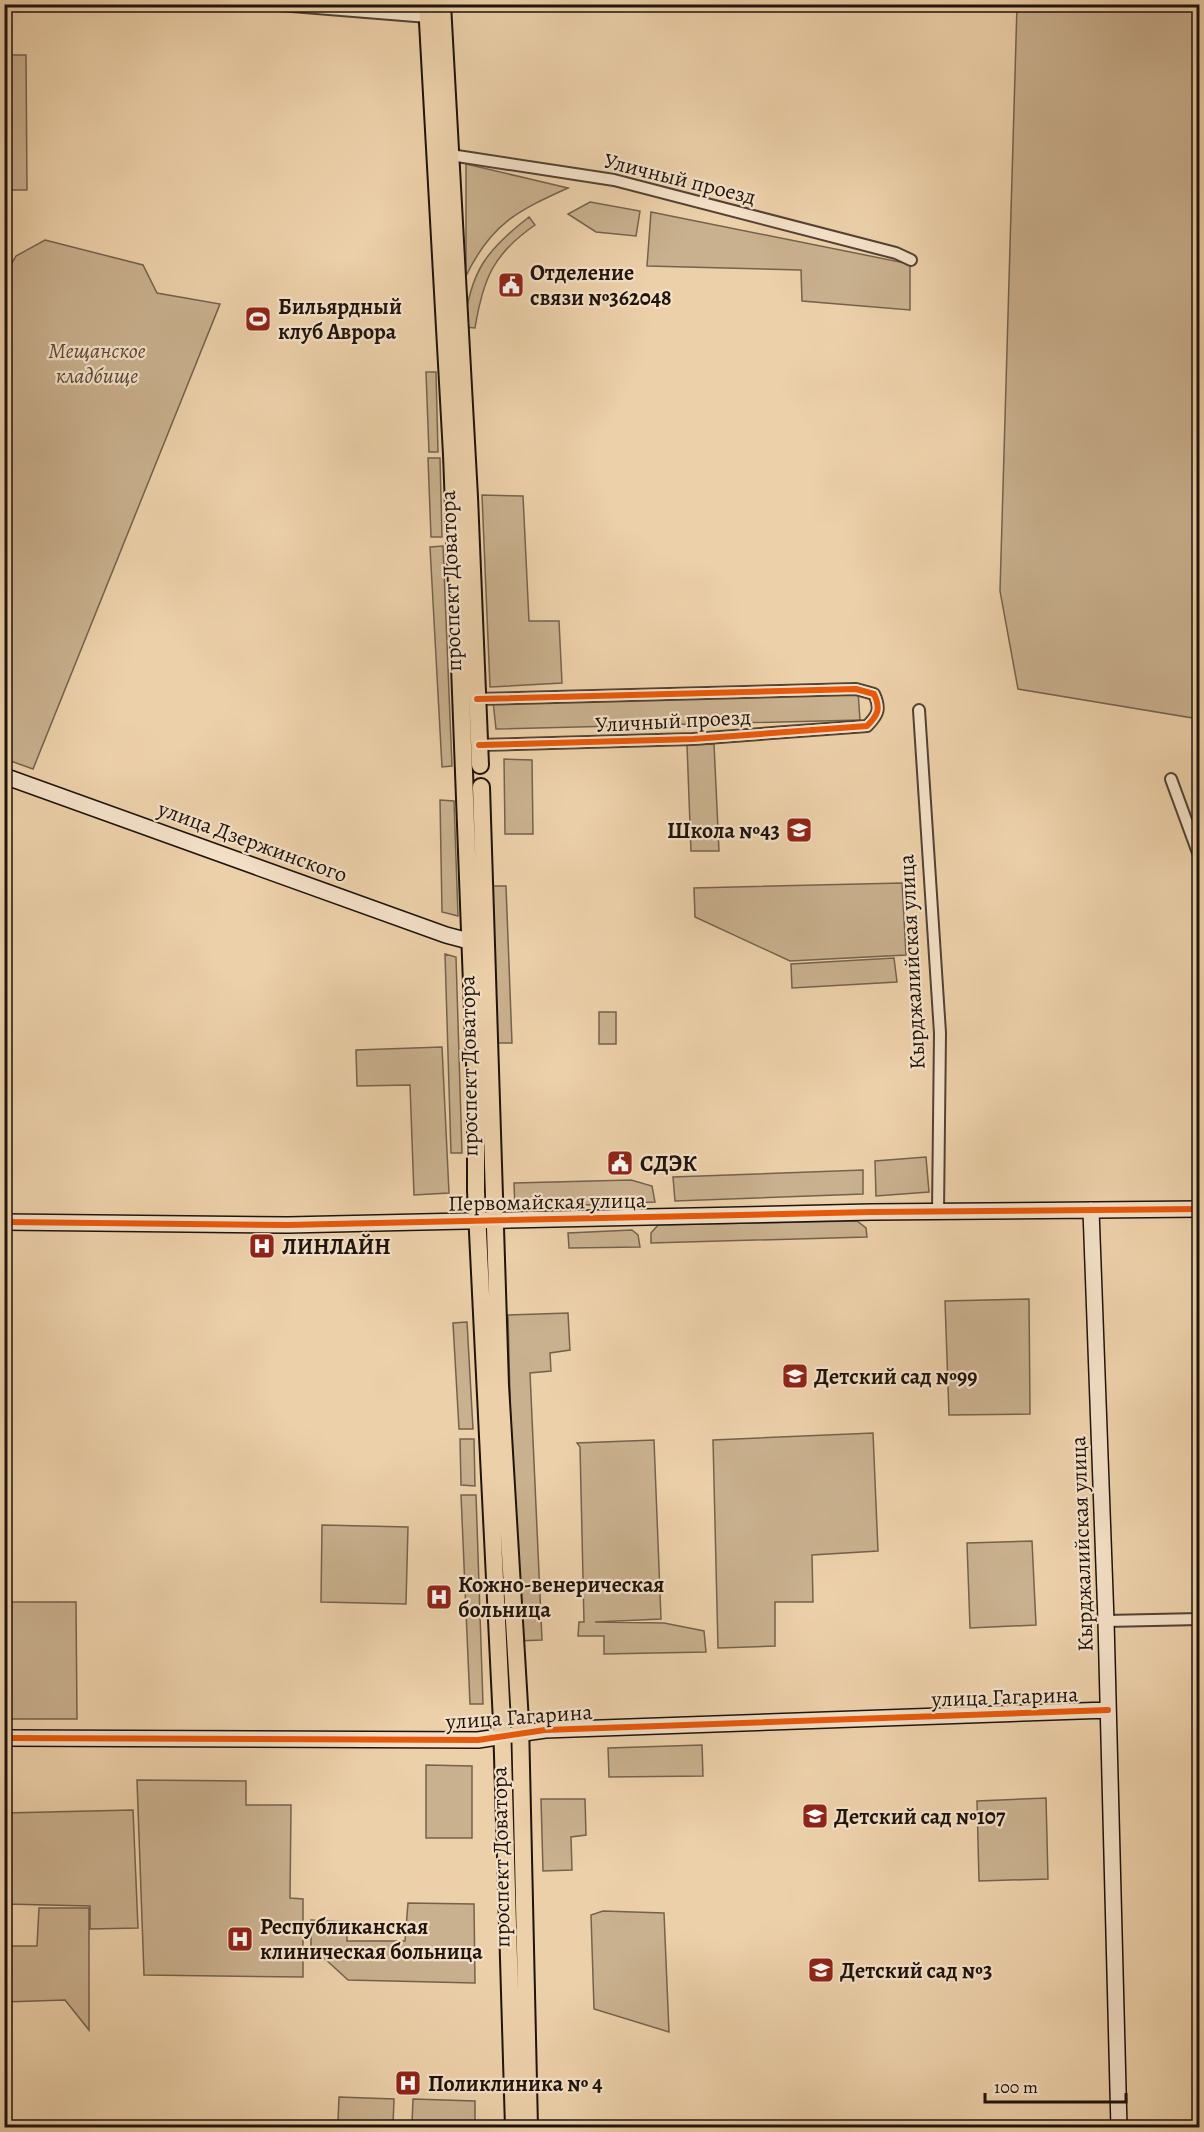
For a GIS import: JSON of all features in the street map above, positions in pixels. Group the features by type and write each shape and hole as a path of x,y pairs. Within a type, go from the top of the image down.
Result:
{"main road":[{"name":"проспект Доватора","path":"442,4 452,454 520,1734 529,2127"},
{"name":"проспект Доватора","path":"427,11 444,154 480,765"},
{"name":"проспект Доватора","path":"481,787 476,1090 477,1221 503,1737 514,2127"}],"street":[{"path":"267,4 427,11"},
{"name":"Уличный проезд","path":"444,154 625,182 896,253 910,260"},
{"name":"Уличный проезд","path":"477,699 856,689 874,694 877,702 877,716 867,726 693,739 479,744"},
{"name":"Кырджалийская улица","path":"919,710 940,1033 938,1212"},
{"name":"проспект Доватора","path":"480,765 481,787"},
{"name":"улица Дзержинского","path":"4,776 478,943"},
{"path":"1171,779 1200,858"},
{"name":"Первомайская улица","path":"4,1222 288,1225 1200,1209"},
{"name":"Кырджалийская улица","path":"1091,1210 1106,1621 1119,2127"},
{"path":"1106,1621 1200,1619"},
{"name":"улица Гагарина","path":"4,1738 478,1740 545,1730 1108,1710"}],"green space":[{"path":"1017,5 1199,5 1199,719 1018,689 1000,591"},
{"path":"5,55 26,55 27,190 5,190"},
{"path":"466,164 568,188 534,204 507,221 485,244 466,276"},
{"path":"590,202 640,211 636,236 596,232 568,214"},
{"path":"651,212 910,264 910,310 802,301 801,270 647,266"},
{"path":"529,217 535,225 509,246 492,269 482,295 475,328 464,327 471,291 483,264 502,240"},
{"name":"Мещанское кладбище","path":"45,240 143,265 157,293 220,304 33,769 5,759 4,276 16,256"},
{"path":"426,372 436,372 438,452 429,452"},
{"path":"428,458 440,458 442,537 431,537"},
{"path":"482,495 523,496 529,621 559,621 562,683 490,687"},
{"path":"443,546 452,766 442,767 430,547"},
{"path":"858,691 860,720 496,729 493,701"},
{"path":"714,744 719,851 691,851 687,745"},
{"path":"504,759 532,760 533,834 505,834"},
{"path":"440,800 454,801 458,916 442,912"},
{"path":"902,883 906,955 790,961 695,917 694,888"},
{"path":"492,886 506,886 512,1043 495,1043"},
{"path":"445,954 456,957 462,1153 451,1153"},
{"path":"894,958 897,982 792,988 791,964"},
{"path":"599,1012 616,1012 616,1044 599,1044"},
{"path":"442,1047 449,1193 414,1195 410,1085 357,1086 356,1050"},
{"path":"926,1157 929,1192 876,1196 875,1161"},
{"path":"863,1170 863,1194 675,1201 673,1177"},
{"path":"631,1180 652,1186 655,1202 515,1208 514,1183"},
{"path":"857,1221 866,1228 867,1237 651,1243 651,1233 658,1225"},
{"path":"632,1230 638,1235 640,1247 569,1248 568,1233"},
{"path":"1029,1299 1030,1414 949,1415 945,1301"},
{"path":"568,1313 570,1350 550,1353 551,1371 530,1373 542,1640 516,1641 508,1315"},
{"path":"467,1322 473,1429 459,1429 453,1323"},
{"path":"873,1433 878,1551 812,1555 813,1602 775,1602 775,1646 718,1648 713,1440"},
{"path":"460,1439 474,1439 475,1486 461,1485"},
{"path":"654,1440 661,1619 595,1622 664,1623 704,1631 706,1652 604,1654 604,1636 578,1636 579,1622 584,1622 580,1447 577,1443"},
{"path":"461,1495 476,1495 483,1704 470,1704"},
{"path":"322,1525 408,1527 406,1604 321,1602"},
{"path":"1032,1541 1036,1625 970,1628 967,1543"},
{"path":"5,1602 76,1602 77,1719 5,1719"},
{"path":"702,1745 703,1776 609,1777 608,1748"},
{"path":"426,1765 472,1766 472,1838 426,1838"},
{"path":"137,1780 246,1781 246,1805 291,1805 290,1898 303,1899 303,1977 144,1975"},
{"path":"1046,1798 1048,1879 979,1881 977,1801"},
{"path":"541,1799 585,1799 586,1835 571,1837 572,1870 543,1871"},
{"path":"133,1810 138,1928 90,1929 90,1906 5,1904 5,1813"},
{"path":"408,1903 474,1904 475,1983 348,1980 311,1946 311,1920 347,1922 347,1941 405,1941"},
{"path":"39,1908 89,1908 89,2030 65,2000 5,2002 5,1946 37,1946"},
{"path":"603,1911 664,1913 669,2032 594,2009 591,1915"},
{"path":"339,2097 394,2099 393,2124 338,2121"},
{"path":"413,2099 475,2101 475,2126 412,2124"},
{"path":"144,2121 225,2124 225,2127 144,2127"}],"cycle path":[{"path":"477,699 856,689 874,694 878,708 876,715 867,726 693,739 479,745"},
{"path":"4,1222 288,1225 871,1212 1200,1209"},
{"path":"4,1738 478,1740 545,1730 1108,1710"}],"place":[{"name":"Отделение связи №362048","path":"511,285"},
{"name":"Бильярдный клуб Аврора","path":"258,319"},
{"name":"Школа №43","path":"799,830"},
{"name":"СДЭК","path":"620,1163"},
{"name":"ЛИНЛАЙН","path":"262,1246"},
{"name":"Детский сад №99","path":"795,1376"},
{"name":"Кожно-венерическая больница","path":"439,1597"},
{"name":"Детский сад №107","path":"815,1816"},
{"name":"Республиканская клиническая больница","path":"240,1939"},
{"name":"Детский сад №3","path":"821,1970"},
{"name":"Поликлиника № 4","path":"408,2083"}]}
